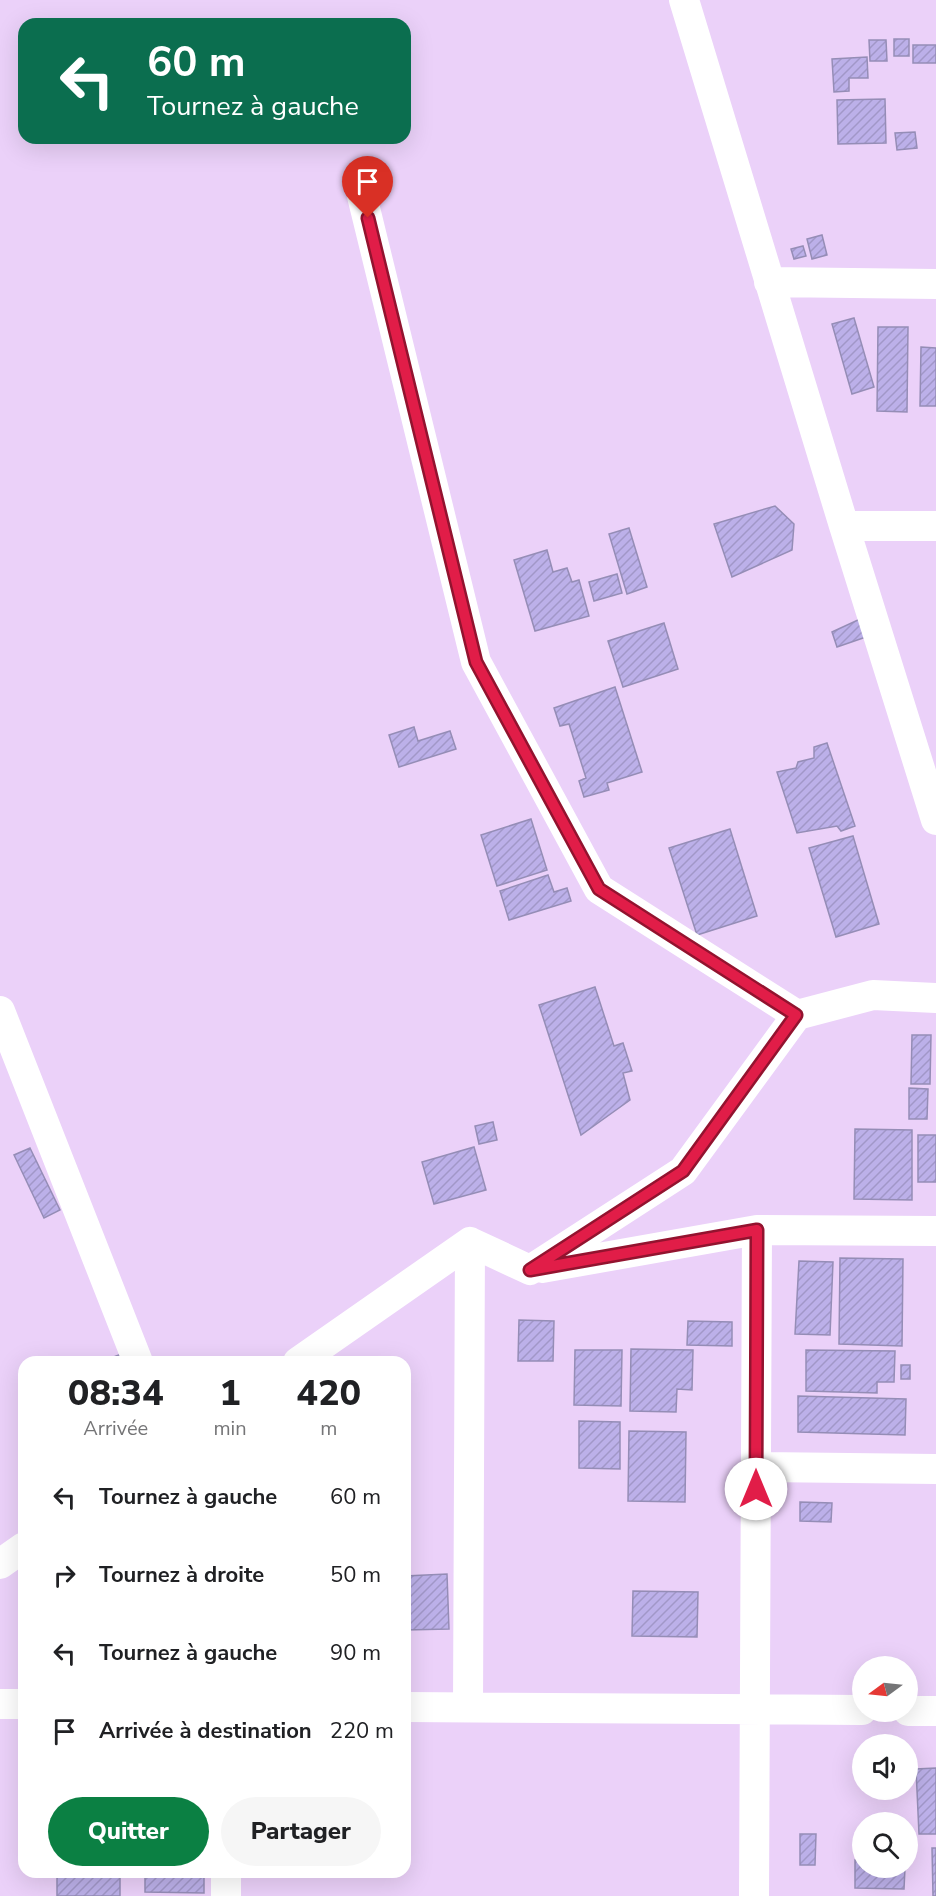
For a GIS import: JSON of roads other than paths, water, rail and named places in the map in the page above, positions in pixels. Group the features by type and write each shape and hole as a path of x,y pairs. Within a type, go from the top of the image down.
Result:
{"street":[{"path":"684,0 844,526 928,765 936,820"},
{"path":"362,196 476,662 599,889 796,1015"},
{"path":"769,282 936,284"},
{"path":"844,526 936,526"},
{"path":"530,1270 683,1171 796,1015 873,994 936,998"},
{"path":"0,1011 136,1356"},
{"path":"754,1896 757,1230"},
{"path":"470,1242 530,1270 757,1230 936,1231"},
{"path":"307,1356 470,1242"},
{"path":"468,1707 470,1242"},
{"path":"756,1467 936,1469"},
{"path":"0,1564 18,1551"},
{"path":"0,1704 18,1704"},
{"path":"411,1707 852,1710"},
{"path":"918,1711 936,1711"},
{"path":"226,1878 226,1896"}]}
